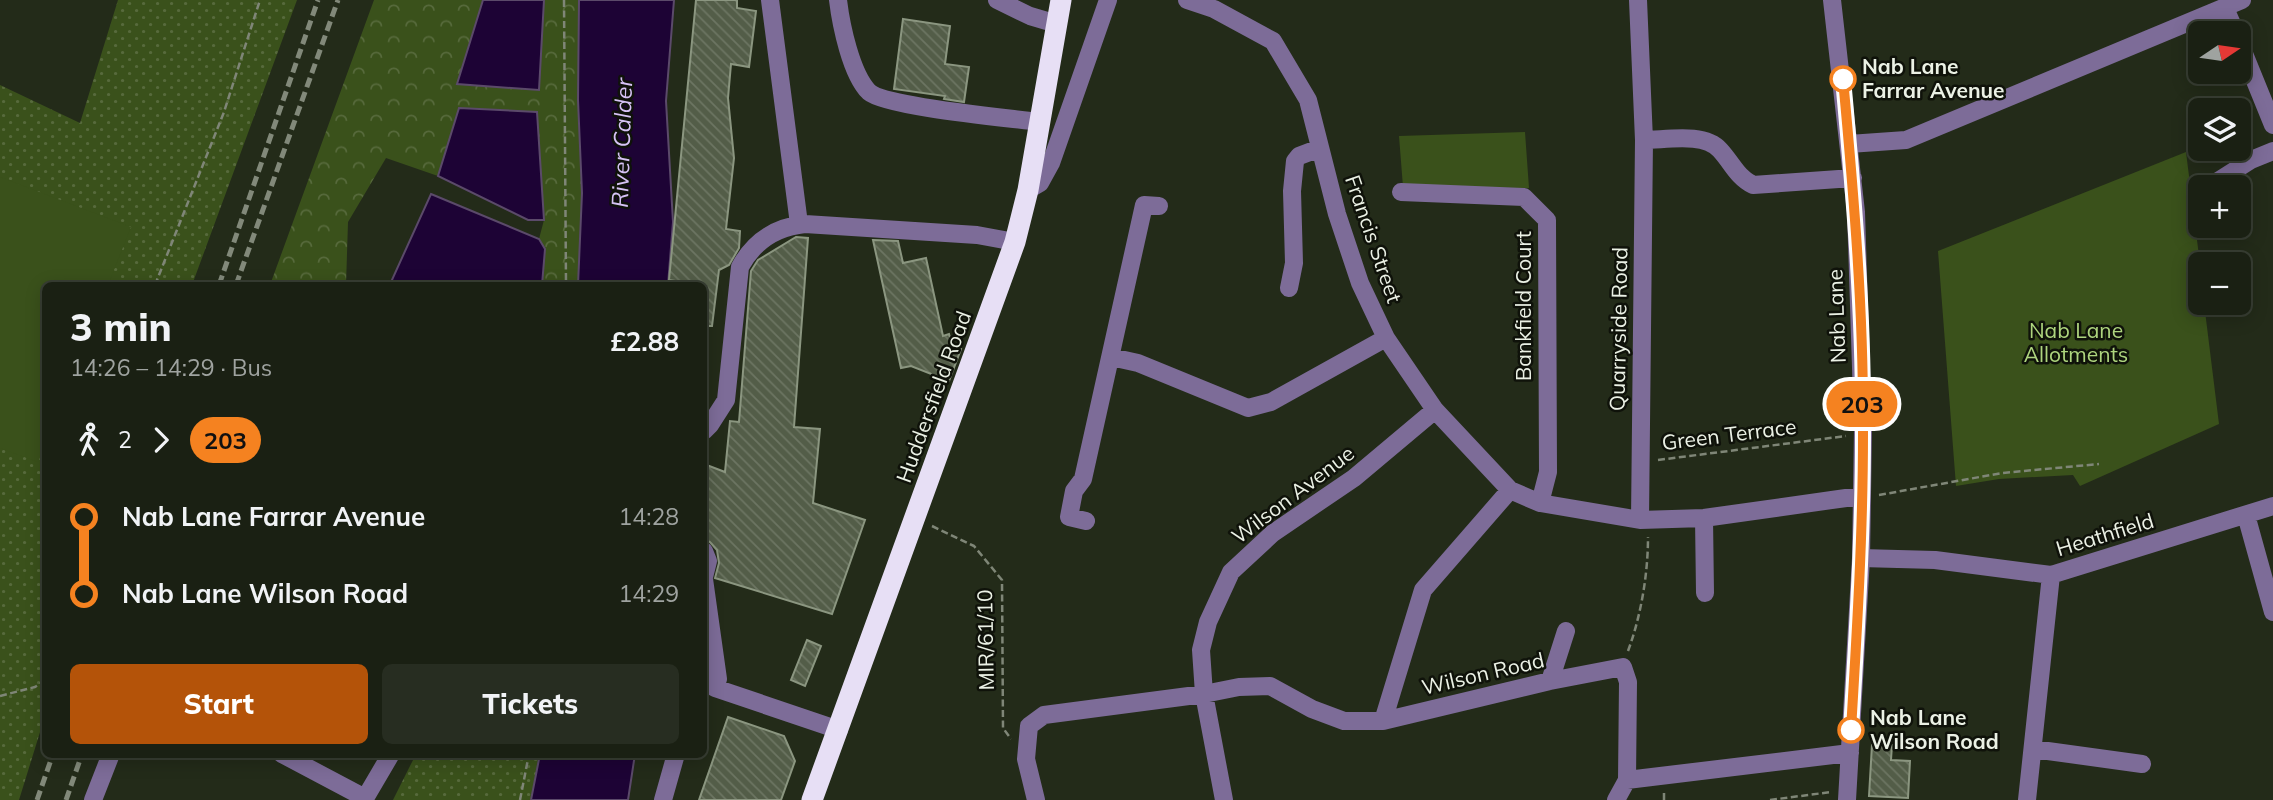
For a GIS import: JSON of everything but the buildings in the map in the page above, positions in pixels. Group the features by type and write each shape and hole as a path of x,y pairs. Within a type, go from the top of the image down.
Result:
{"highway":[{"name":"Huddersfield Road","path":"812,800 1015,242 1028,190 1060,0"}],"street":[{"path":"770,0 799,225"},
{"path":"838,0 851,57 865,85 880,98 942,110 1039,122"},
{"path":"998,0 1030,16 1057,24"},
{"path":"1028,190 1041,183 1051,163 1108,0"},
{"name":"Francis Street","path":"1187,0 1214,9 1273,41 1308,100 1337,214 1356,272 1386,338 1435,410 1510,490 1540,503 1644,520 1704,518 1846,498 1863,498"},
{"name":"Quarryside Road","path":"1637,0 1644,139 1640,462 1644,520"},
{"name":"Nab Lane","path":"1832,0 1853,177 1863,433 1861,558 1848,795"},
{"path":"1849,144 1906,140 2242,0"},
{"path":"2225,8 2231,21"},
{"path":"2251,71 2273,125"},
{"path":"1644,139 1702,140 1718,147 1741,178 1753,186 1853,177"},
{"path":"1289,288 1294,263 1292,191 1295,161 1299,156 1320,148"},
{"path":"2227,175 2266,154"},
{"name":"Bankfield Court","path":"1401,192 1524,197 1547,220 1548,472 1540,503"},
{"path":"1086,521 1069,517 1074,491 1083,479 1144,205 1159,206"},
{"path":"707,428 726,400 740,267 749,250 760,240 790,225 799,225 977,235 1015,242"},
{"path":"1111,357 1138,363 1248,408 1271,402 1386,338"},
{"name":"Wilson Avenue","path":"1224,800 1204,694 1201,650 1208,622 1231,572 1272,533 1354,478 1435,410"},
{"path":"1383,721 1423,590 1510,490"},
{"name":"Heathfield","path":"1861,558 1935,560 2051,575 2273,506"},
{"path":"2246,515 2273,612"},
{"path":"1704,518 1705,593"},
{"path":"2027,800 2051,575"},
{"path":"707,600 718,679 709,692 839,730"},
{"path":"1550,681 1566,631"},
{"path":"1616,800 1627,780 1628,682 1623,667"},
{"name":"Wilson Road","path":"1026,758 1029,726 1044,715 1239,687 1270,686 1312,709 1344,721 1383,721 1550,681 1623,667"},
{"path":"2034,749 2142,764"},
{"path":"1627,780 1850,753"},
{"path":"93,800 109,758"},
{"path":"289,758 364,799 388,759"},
{"path":"663,800 675,758"},
{"path":"1026,758 1036,800"}],"path":[{"path":"156,282 224,112 260,0"},
{"path":"564,0 566,282"},
{"name":"Green Terrace","path":"1640,462 1863,433"},
{"path":"1863,498 2002,473 2099,464"},
{"name":"MIR/61/10","path":"916,518 974,546 1002,580 1003,728 1026,758"},
{"path":"1623,667 1634,635 1647,562 1644,520"},
{"path":"0,696 35,687 42,679"},
{"path":"520,800 527,758"},
{"path":"1770,800 1848,795"}],"green space":[{"path":"118,0 297,0 193,282 42,282 42,726 19,800 0,800 0,85 80,123"},
{"path":"374,0 483,0 458,84 539,90 544,0 579,0 578,100 582,193 578,282 542,282 545,249 539,239 544,220 460,108 438,176 386,158 348,222 346,282 271,282"},
{"path":"1525,132 1529,188 1403,187 1399,136"},
{"name":"Nab Lane Allotments","path":"2186,152 2189,175 2188,238 2197,238 2198,252 2188,252 2188,315 2205,315 2219,424 2080,486 2073,475 1999,479 1956,486 1938,251"},
{"path":"0,177 131,227 109,282 42,282 42,452 38,462 0,448"},
{"path":"414,758 539,758 531,800 393,800"}],"water":[{"path":"483,0 544,0 539,90 457,84"},
{"name":"River Calder","path":"579,0 674,0 666,101 673,222 668,282 578,282 582,193 578,100"},
{"path":"459,108 537,112 544,220 528,220 438,176"},
{"path":"431,194 539,239 545,249 542,282 391,282"},
{"path":"539,758 634,758 628,800 531,800"}],"railway":[{"path":"220,282 318,0"},
{"path":"237,282 338,0"},
{"path":"37,800 52,758"},
{"path":"66,800 81,758"}],"bus line":[{"name":"203","path":"1843,79 1856,212 1863,430 1861,558 1851,730"}],"place":[{"name":"Nab Lane Farrar Avenue","path":"1843,79"},
{"name":"Nab Lane Wilson Road","path":"1851,730"}]}
